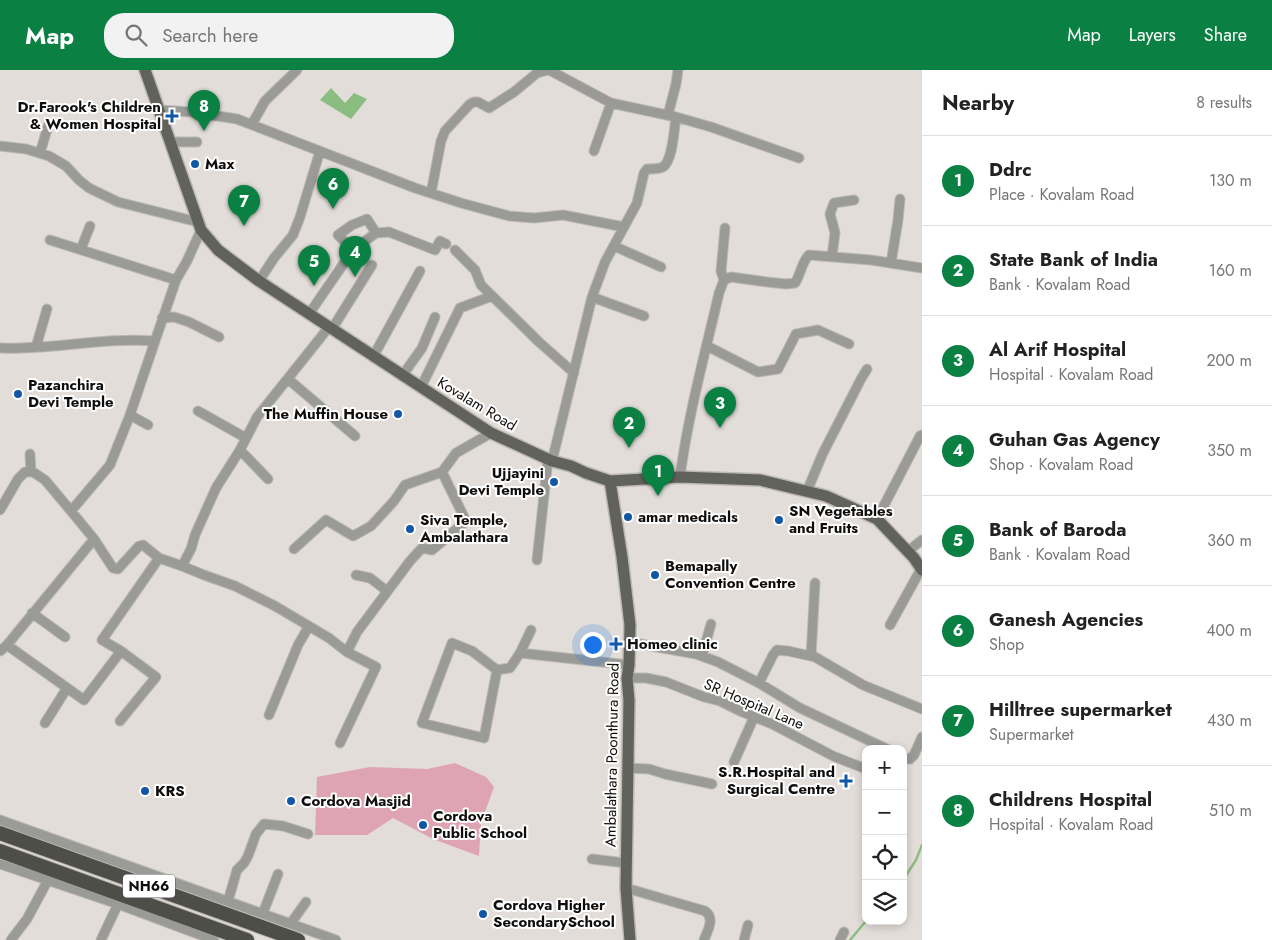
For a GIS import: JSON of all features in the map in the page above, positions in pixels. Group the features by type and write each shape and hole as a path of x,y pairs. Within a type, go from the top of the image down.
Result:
{"highway":[{"name":"NH66","path":"0,832 298,940"},
{"name":"NH66","path":"0,850 247,940"}],"main road":[{"name":"Kovalam Road","path":"145,70 200,226 218,250 259,281 491,434 550,460 571,466 610,482 680,477 760,480 826,496 878,519 922,569"},
{"name":"Ambalathara Poonthura Road","path":"610,482 630,624 627,678 629,700 626,863 630,940"}],"street":[{"path":"432,193 441,141 445,131 463,111 474,102 489,108 514,92 537,73 549,70 611,103 672,116 799,158"},
{"path":"537,560 550,460 574,373 592,297 605,262 637,203 644,173 647,169 664,166 672,150 672,116 678,70"},
{"path":"252,124 265,101 291,72"},
{"path":"594,151 611,103"},
{"path":"159,110 237,118 461,204 509,216 534,218 563,215 624,227"},
{"path":"40,153 48,126"},
{"path":"170,142 197,142"},
{"path":"0,146 26,149 49,156 66,166 89,188 118,202 200,226 187,261 176,280 130,415 110,464 71,511"},
{"path":"259,281 274,258 293,236 320,150"},
{"path":"891,263 900,199"},
{"path":"832,256 835,233 830,214 834,203 854,200"},
{"path":"352,250 338,235 352,225 367,219 376,233"},
{"path":"82,250 90,226"},
{"path":"680,477 686,439 719,294 724,280 721,271 725,228"},
{"path":"309,314 352,250 376,233 389,232 435,250 440,241 446,244"},
{"path":"50,240 176,280"},
{"path":"614,246 661,266"},
{"path":"455,250 475,270 481,285 539,342 574,373"},
{"path":"724,280 731,277 786,284 795,283 804,261 809,255 832,256 922,268"},
{"path":"182,566 216,488 240,450 257,417 330,328 372,265"},
{"path":"373,357 420,271"},
{"path":"421,388 460,308 492,296"},
{"path":"592,297 644,316"},
{"path":"36,347 47,309"},
{"path":"162,318 174,317 189,322 219,337"},
{"path":"402,376 422,348 435,317"},
{"path":"707,346 758,372 778,369 796,334 818,330 849,344"},
{"path":"0,348 22,349 133,339 155,341"},
{"path":"808,492 824,454 867,369"},
{"path":"288,379 355,436"},
{"path":"198,411 246,438"},
{"path":"130,415 148,425"},
{"path":"294,549 326,520 353,536 370,526 394,501 405,485 442,472 456,453 491,434"},
{"path":"878,519 922,435"},
{"path":"240,450 268,479"},
{"path":"30,454 31,472"},
{"path":"0,510 18,480 26,472 33,472 45,480 71,511 94,539 113,568 118,569 139,546 144,545 159,558 235,586 275,606 329,638 347,652 376,667 340,744"},
{"path":"347,652 357,632 419,550 422,548 432,550 466,521 442,472"},
{"path":"94,539 3,648 84,700 121,651"},
{"path":"908,551 922,540"},
{"path":"120,721 156,677 121,651 102,640 159,558"},
{"path":"890,625 922,569"},
{"path":"356,575 370,578 387,592"},
{"path":"811,656 815,583"},
{"path":"32,613 64,637"},
{"path":"702,656 711,624"},
{"path":"269,715 298,645 309,626"},
{"path":"497,670 484,738 422,723 452,643 472,651 497,670 510,668 531,630"},
{"path":"629,642 696,654 718,662 759,683 800,708 879,745"},
{"path":"759,683 777,650 788,651 811,656 863,685 922,709"},
{"path":"520,653 629,665"},
{"name":"SR Hospital Lane","path":"627,678 646,678 666,682 720,701 772,724 833,756 862,767"},
{"path":"45,723 66,688"},
{"path":"734,762 754,717"},
{"path":"907,759 910,759 914,755 922,737"},
{"path":"627,768 649,769 712,784"},
{"path":"0,820 336,940"},
{"path":"228,901 237,870 244,863 256,834 264,824 283,826 308,834"},
{"path":"592,859 626,863"},
{"path":"0,864 118,904 214,940"},
{"path":"263,913 278,874"},
{"path":"11,940 26,919 48,880"},
{"path":"626,888 705,911 708,913 711,921 704,940"},
{"path":"291,923 306,902"},
{"path":"101,940 118,904"},
{"path":"744,940 748,925"}],"shaded area":[{"path":"331,88 345,103 354,93 367,99 351,119 320,100"},
{"name":"Cordova Public School","path":"455,763 486,777 494,787 481,823 479,856 433,839 393,818 367,835 315,835 317,777 370,767 427,769"}],"waterway":[{"path":"907,874 916,860 922,845"},
{"path":"850,940 863,925"}],"place":[{"name":"Dr.Farook's Children & Women Hospital","path":"172,116"},
{"name":"Childrens Hospital","path":"204,131"},
{"name":"Max","path":"195,164"},
{"name":"Ganesh Agencies","path":"333,209"},
{"name":"Hilltree supermarket","path":"244,226"},
{"name":"Guhan Gas Agency","path":"355,277"},
{"name":"Bank of Baroda","path":"314,286"},
{"name":"Pazanchira Devi Temple","path":"18,394"},
{"name":"The Muffin House","path":"398,414"},
{"name":"Al Arif Hospital","path":"720,428"},
{"name":"State Bank of India","path":"629,448"},
{"name":"Ujjayini Devi Temple","path":"554,482"},
{"name":"Ddrc","path":"658,496"},
{"name":"amar medicals","path":"628,517"},
{"name":"SN Vegetables and Fruits","path":"779,520"},
{"name":"Siva Temple, Ambalathara","path":"410,529"},
{"name":"Bemapally Convention Centre","path":"655,575"},
{"name":"Homeo clinic","path":"616,644"},
{"name":"S.R.Hospital and Surgical Centre","path":"846,781"},
{"name":"KRS","path":"145,791"},
{"name":"Cordova Masjid","path":"291,801"},
{"name":"Cordova Public School","path":"423,825"},
{"name":"Cordova Higher SecondarySchool","path":"483,914"}]}
